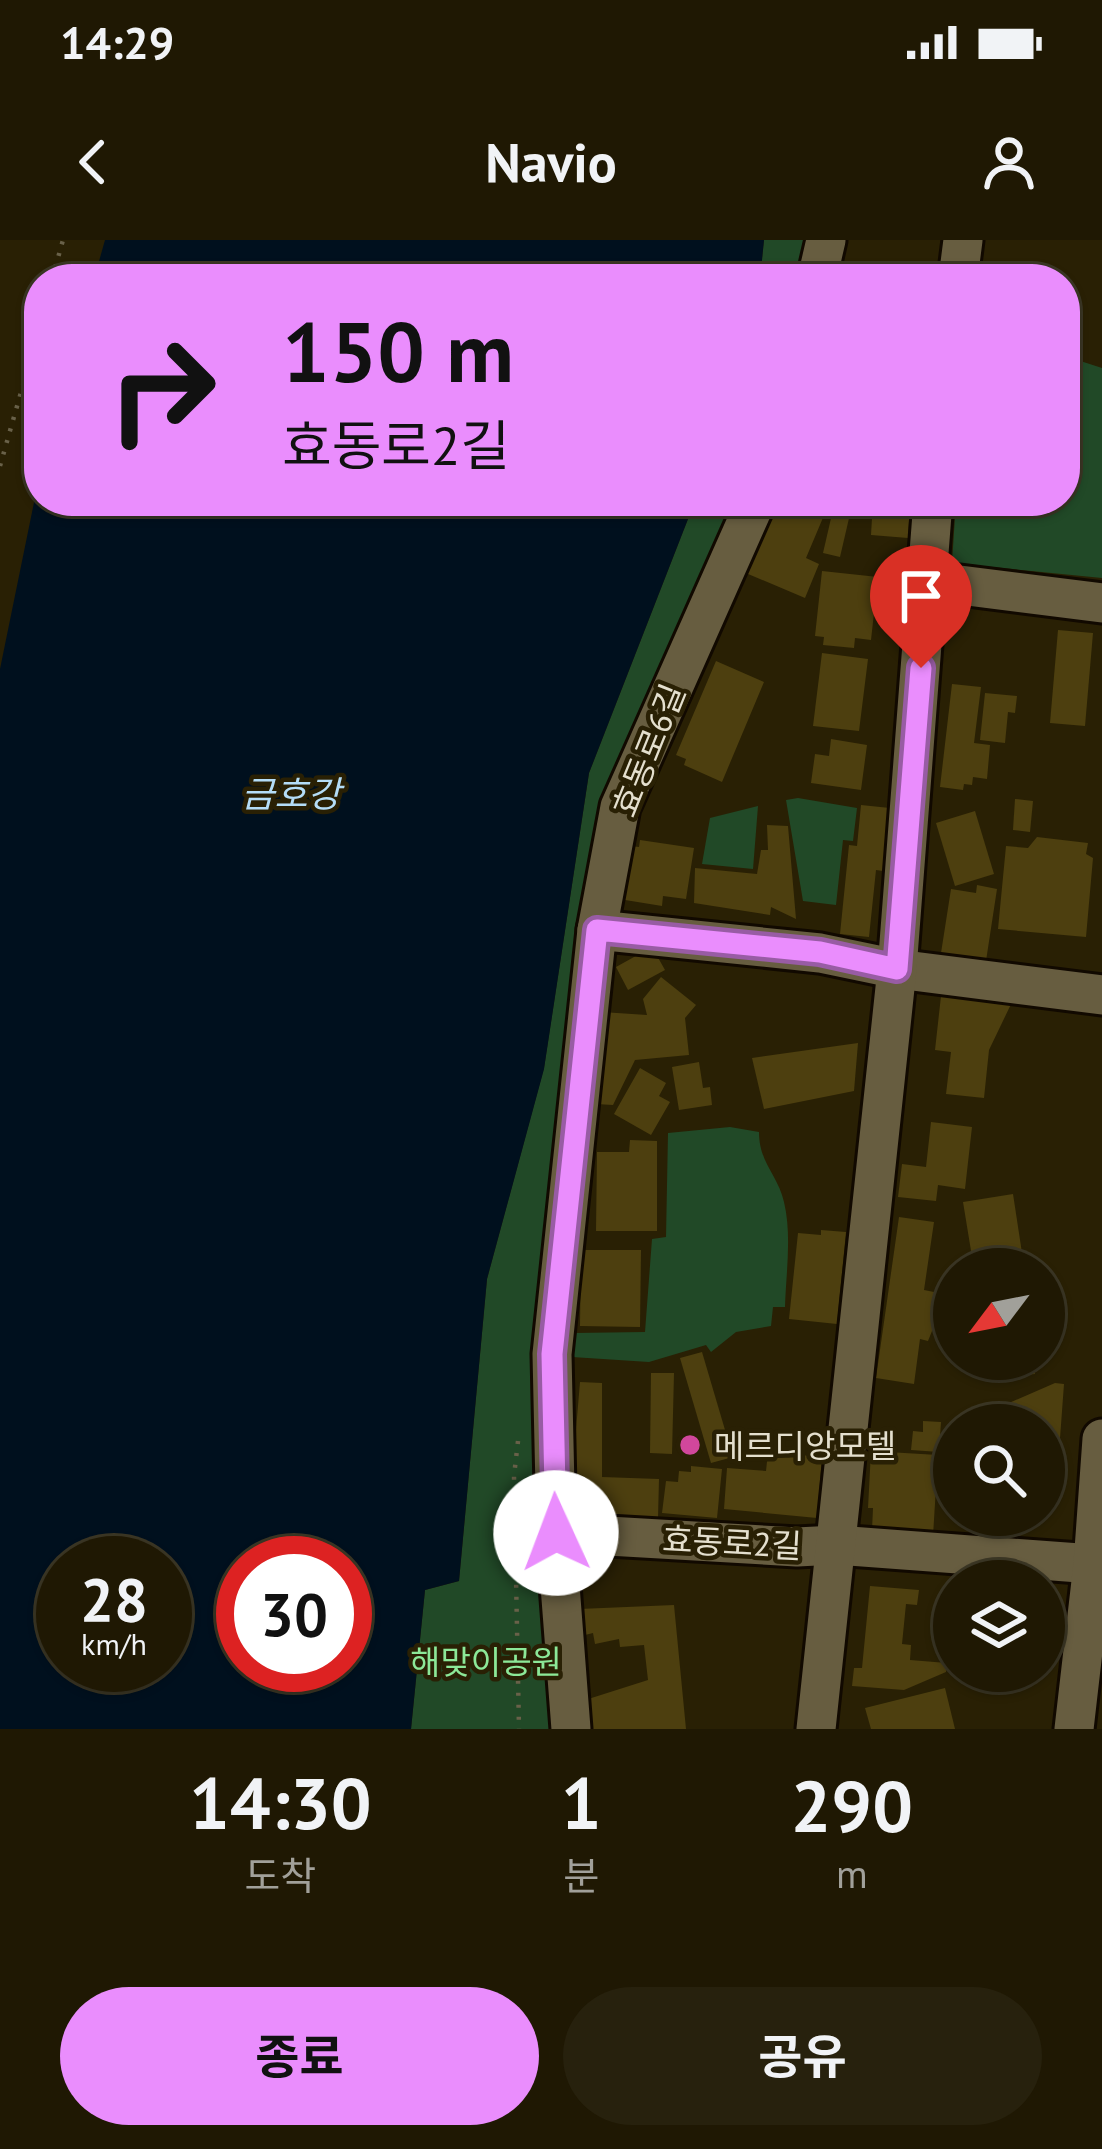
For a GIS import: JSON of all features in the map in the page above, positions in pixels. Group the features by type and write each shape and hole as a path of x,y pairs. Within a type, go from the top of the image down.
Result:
{"street":[{"name":"효동로6길","path":"571,1729 556,1533 552,1354 597,930 620,806 749,516"},
{"path":"897,969 932,516"},
{"path":"928,581 1102,603"},
{"path":"597,930 820,952 897,969 1102,994"},
{"name":"효동로2길","path":"836,1545 897,969"},
{"path":"1074,1729 1102,1439"},
{"name":"효동로2길","path":"556,1533 796,1547 836,1545 1093,1564"},
{"path":"816,1729 836,1545"}],"path":[{"path":"0,466 24,382"}],"green space":[{"path":"764,240 815,240 811,264 762,264"},
{"path":"1080,361 1102,368 1102,578 952,563 955,516 1080,516"},
{"name":"해맞이공원","path":"689,516 749,516 611,802 559,1208 560,1729 411,1729 425,1590 459,1581 487,1279 544,1068 589,773"},
{"path":"786,800 857,808 853,841 843,840 836,905 803,901"},
{"path":"758,806 753,869 702,864 710,818"},
{"path":"730,1127 759,1132 762,1152 781,1193 788,1228 785,1307 773,1307 771,1326 736,1332 711,1352 706,1345 649,1362 572,1357 574,1333 645,1332 652,1239 666,1237 668,1133"}],"water":[{"path":"105,240 764,240 762,264 98,264"},
{"name":"금호강","path":"31,516 689,516 589,773 544,1069 487,1279 459,1581 425,1590 411,1729 0,1729 0,669"}],"building":[{"path":"765,516 824,516 806,558 819,564 805,598 741,571"},
{"path":"832,516 850,516 840,557 823,553"},
{"path":"872,516 909,516 908,538 871,535"},
{"path":"822,571 878,577 871,640 855,638 854,648 823,645 824,637 815,636"},
{"path":"1058,630 1093,633 1085,726 1050,723"},
{"path":"822,653 868,659 859,731 813,726"},
{"path":"716,661 764,682 722,782 684,765 686,759 676,755"},
{"path":"952,684 981,687 974,743 990,745 987,779 973,777 972,785 964,784 963,790 940,787"},
{"path":"985,693 1017,696 1015,713 1008,712 1005,743 980,740"},
{"path":"831,739 867,745 861,790 811,783 815,754 829,756"},
{"path":"1015,799 1033,801 1030,832 1013,830"},
{"path":"861,805 890,808 883,871 876,870 869,937 840,934 849,845 857,846"},
{"path":"975,811 994,874 955,886 936,823"},
{"path":"767,825 788,826 796,919 771,907 770,915 694,903 695,868 757,874 761,850 768,850"},
{"path":"1037,837 1088,843 1086,854 1093,858 1086,937 998,929 1006,846 1028,848"},
{"path":"640,840 694,848 686,899 663,896 662,906 619,899 631,846 639,847"},
{"path":"977,885 997,889 986,961 941,953 951,889 976,893"},
{"path":"652,947 665,970 628,990 616,967"},
{"path":"661,977 696,1005 685,1018 689,1055 635,1060 613,1105 596,1104 602,1012 647,1015 643,999"},
{"path":"955,993 1013,1000 989,1050 984,1098 946,1094 951,1052 935,1050 941,996 955,998"},
{"path":"858,1043 854,1091 764,1109 752,1058"},
{"path":"699,1062 703,1088 710,1087 712,1105 679,1110 672,1067"},
{"path":"640,1068 666,1083 659,1096 670,1102 651,1135 614,1114"},
{"path":"931,1122 972,1127 965,1189 938,1185 936,1201 898,1197 902,1164 926,1167"},
{"path":"630,1140 657,1141 657,1231 596,1231 597,1152 629,1152"},
{"path":"1013,1194 1021,1248 971,1248 963,1202"},
{"path":"899,1217 934,1222 924,1290 933,1292 933,1328 928,1341 920,1339 914,1384 876,1378"},
{"path":"821,1230 846,1232 837,1324 789,1319 798,1233 821,1235"},
{"path":"581,1250 641,1250 640,1327 580,1326"},
{"path":"702,1352 733,1457 711,1463 680,1358"},
{"path":"651,1373 674,1373 672,1454 650,1453"},
{"path":"580,1382 602,1383 602,1477 659,1479 658,1518 602,1516 602,1525 579,1525 577,1478 572,1477"},
{"path":"1055,1383 1064,1384 1063,1404 1009,1403"},
{"path":"923,1421 933,1422 933,1452 911,1450 913,1431 923,1432"},
{"path":"871,1451 933,1455 933,1536 872,1530 873,1508 868,1508"},
{"path":"768,1452 822,1457 817,1518 724,1509 727,1468 766,1471"},
{"path":"691,1466 722,1469 717,1518 662,1513 666,1481 678,1482 679,1471 691,1472"},
{"path":"870,1586 919,1590 917,1605 906,1604 902,1644 911,1645 910,1660 933,1662 933,1678 904,1690 852,1686 854,1668 862,1668"},
{"path":"674,1605 686,1729 584,1729 582,1701 648,1680 644,1645 620,1647 619,1639 595,1644 593,1633 585,1635 579,1609"},
{"path":"946,1692 955,1729 871,1729 865,1708"}],"place":[{"name":"메르디앙모텔","path":"690,1445"}],"route":[{"path":"556,1533 552,1354 597,930 820,952 897,969 921,668"}]}
